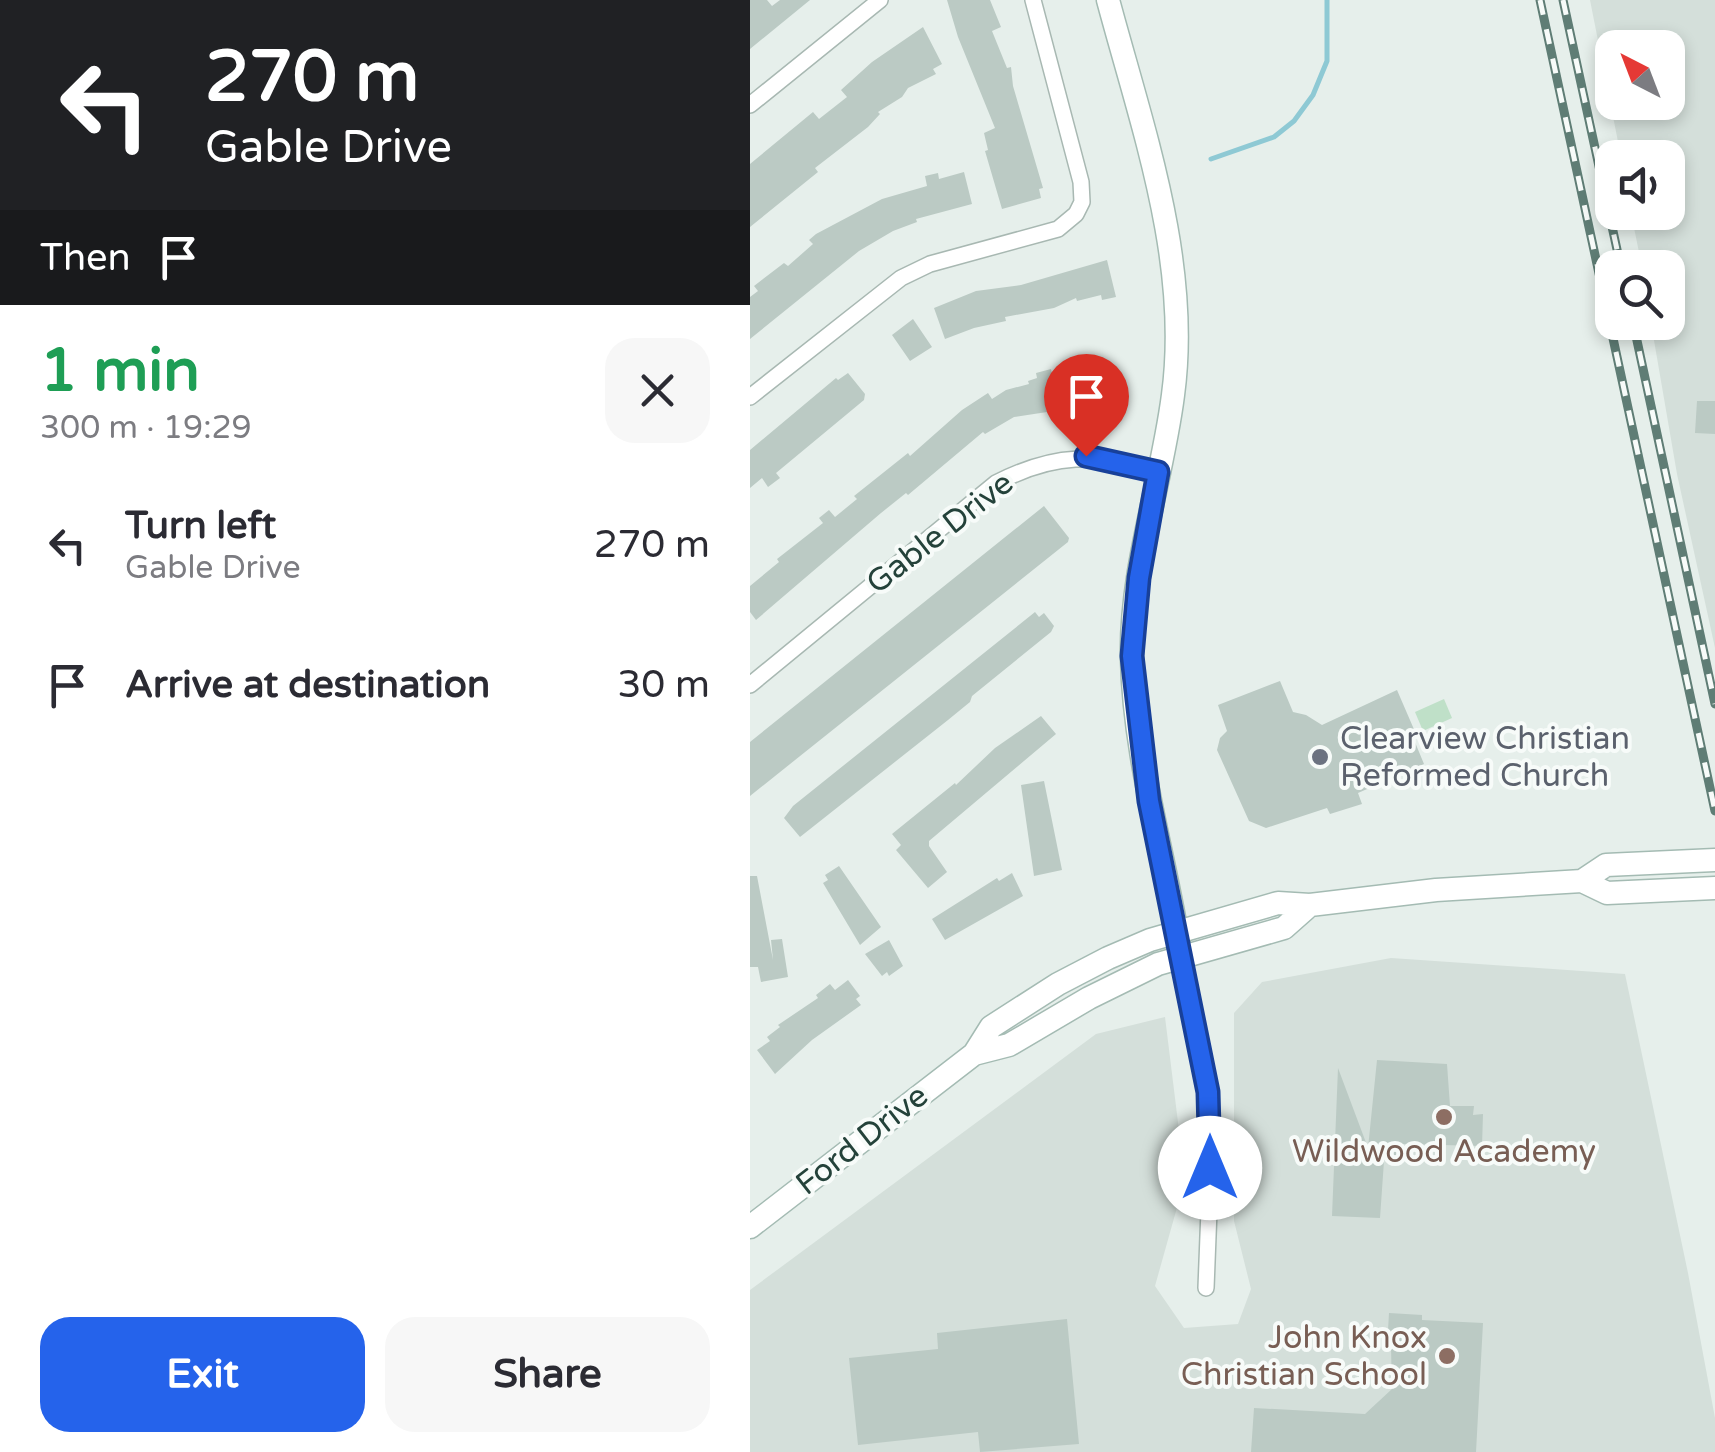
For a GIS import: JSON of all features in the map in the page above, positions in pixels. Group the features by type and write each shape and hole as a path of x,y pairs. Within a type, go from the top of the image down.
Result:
{"main road":[{"path":"1108,0 1166,228 1177,312 1174,394 1139,578 1132,656 1149,801 1181,958"},
{"name":"Ford Drive","path":"1582,881 1606,865 1715,860"},
{"name":"Ford Drive","path":"750,1227 974,1054 991,1027 1058,984 1108,958 1177,931 1278,902 1310,905 1436,890 1582,881 1607,892 1715,888"},
{"name":"Ford Drive","path":"974,1054 1009,1045 1137,973 1284,928 1310,905"}],"street":[{"path":"750,105 880,0"},
{"path":"750,397 901,278 930,264 1058,229 1076,214 1082,202 1081,182 1033,0"},
{"name":"Gable Drive","path":"751,682 996,483 1054,460 1086,456 1158,472"},
{"path":"1181,958 1208,1092 1212,1132 1206,1288"}],"shaded area":[{"path":"1590,0 1715,0 1715,648 1677,474 1654,340 1685,340 1685,250 1639,250 1634,230 1685,230 1685,140 1618,140 1614,120 1685,120 1685,30 1596,30"},
{"path":"1391,958 1625,974 1688,1273 1715,1418 1715,1452 750,1452 750,1290 1096,1034 1165,1017 1185,1179 1155,1286 1184,1328 1238,1324 1251,1289 1234,1221 1234,1013 1262,982"}],"green space":[{"path":"1444,699 1452,718 1423,731 1415,712"}],"building":[{"path":"750,0 767,0 772,6 780,0 810,0 750,49"},
{"path":"947,0 990,0 1001,27 992,31 1007,68 1011,67 1043,188 1039,189 1041,198 1002,209 985,151 988,150 984,133 995,128"},
{"path":"923,27 942,64 933,69 936,74 908,88 902,97 878,112 868,127 815,168 818,172 750,227 750,164 813,112 819,119 847,97 841,90 872,62"},
{"path":"964,172 972,204 916,219 917,222 859,251 750,339 750,297 758,291 754,286 784,263 788,266 813,244 809,240 816,234 882,199 927,186 925,176 938,173 939,179"},
{"path":"1107,260 1116,297 1102,300 1101,295 1077,301 1076,298 1054,308 1005,317 1006,321 945,339 934,308 976,291 1021,285"},
{"path":"913,319 932,347 910,361 892,335"},
{"path":"1051,369 1059,406 1046,406 1047,412 1014,417 983,432 756,620 750,612 750,586 823,523 819,518 829,510 835,517 857,499 854,496 988,393 992,399 1006,390 1029,384 1037,378 1036,373"},
{"path":"848,373 865,394 864,400 776,473 780,478 768,487 762,478 750,488 750,450 836,378"},
{"path":"1075,375 1107,376 1105,408 1074,407"},
{"path":"1697,401 1715,401 1715,434 1695,433"},
{"path":"1044,506 1069,538 1068,542 750,796 750,742"},
{"path":"1035,612 1039,617 1044,613 1054,626 1051,632 948,720 800,837 784,818 793,806"},
{"name":"Clearview Christian Reformed Church","path":"1280,681 1293,712 1322,725 1397,690 1424,764 1358,793 1362,804 1330,814 1327,808 1266,828 1249,821 1217,750 1227,731 1218,705"},
{"path":"1041,716 1056,734 929,841 947,872 928,888 896,850 901,845 892,834 956,785 995,748"},
{"path":"1044,781 1062,870 1034,876 1021,785"},
{"path":"839,866 881,927 860,945 823,883 828,880 825,875"},
{"path":"1012,873 1023,896 945,940 932,919 997,878 999,881"},
{"path":"750,876 757,876 773,960 771,940 782,939 788,977 761,982 758,967 750,967"},
{"path":"889,940 903,966 889,976 887,972 882,976 865,954"},
{"path":"848,980 860,996 856,999 861,1005 812,1040 775,1074 757,1050 770,1041 767,1037 830,984 835,990"},
{"path":"1377,1060 1447,1064 1450,1106 1474,1106 1473,1115 1483,1114 1482,1146 1403,1144 1398,1157 1384,1161 1380,1218 1332,1216 1338,1068 1368,1148"},
{"path":"1389,1313 1422,1315 1422,1320 1483,1323 1476,1452 1251,1452 1254,1408 1365,1414 1392,1389 1391,1347 1387,1347"},
{"path":"1067,1319 1079,1444 980,1452 978,1432 858,1445 849,1358 938,1349 937,1333"}],"waterway":[{"path":"1211,159 1274,137 1294,121 1313,95 1327,61 1327,0"}],"railway":[{"path":"1540,0 1715,811"},
{"path":"1563,0 1617,250"},
{"path":"1637,340 1715,704"}],"place":[{"name":"Clearview Christian Reformed Church","path":"1320,757"},
{"name":"Wildwood Academy","path":"1444,1117"},
{"name":"John Knox Christian School","path":"1447,1356"}],"route":[{"path":"1086,456 1158,472 1139,578 1132,656 1149,801 1208,1092 1210,1168"}]}
